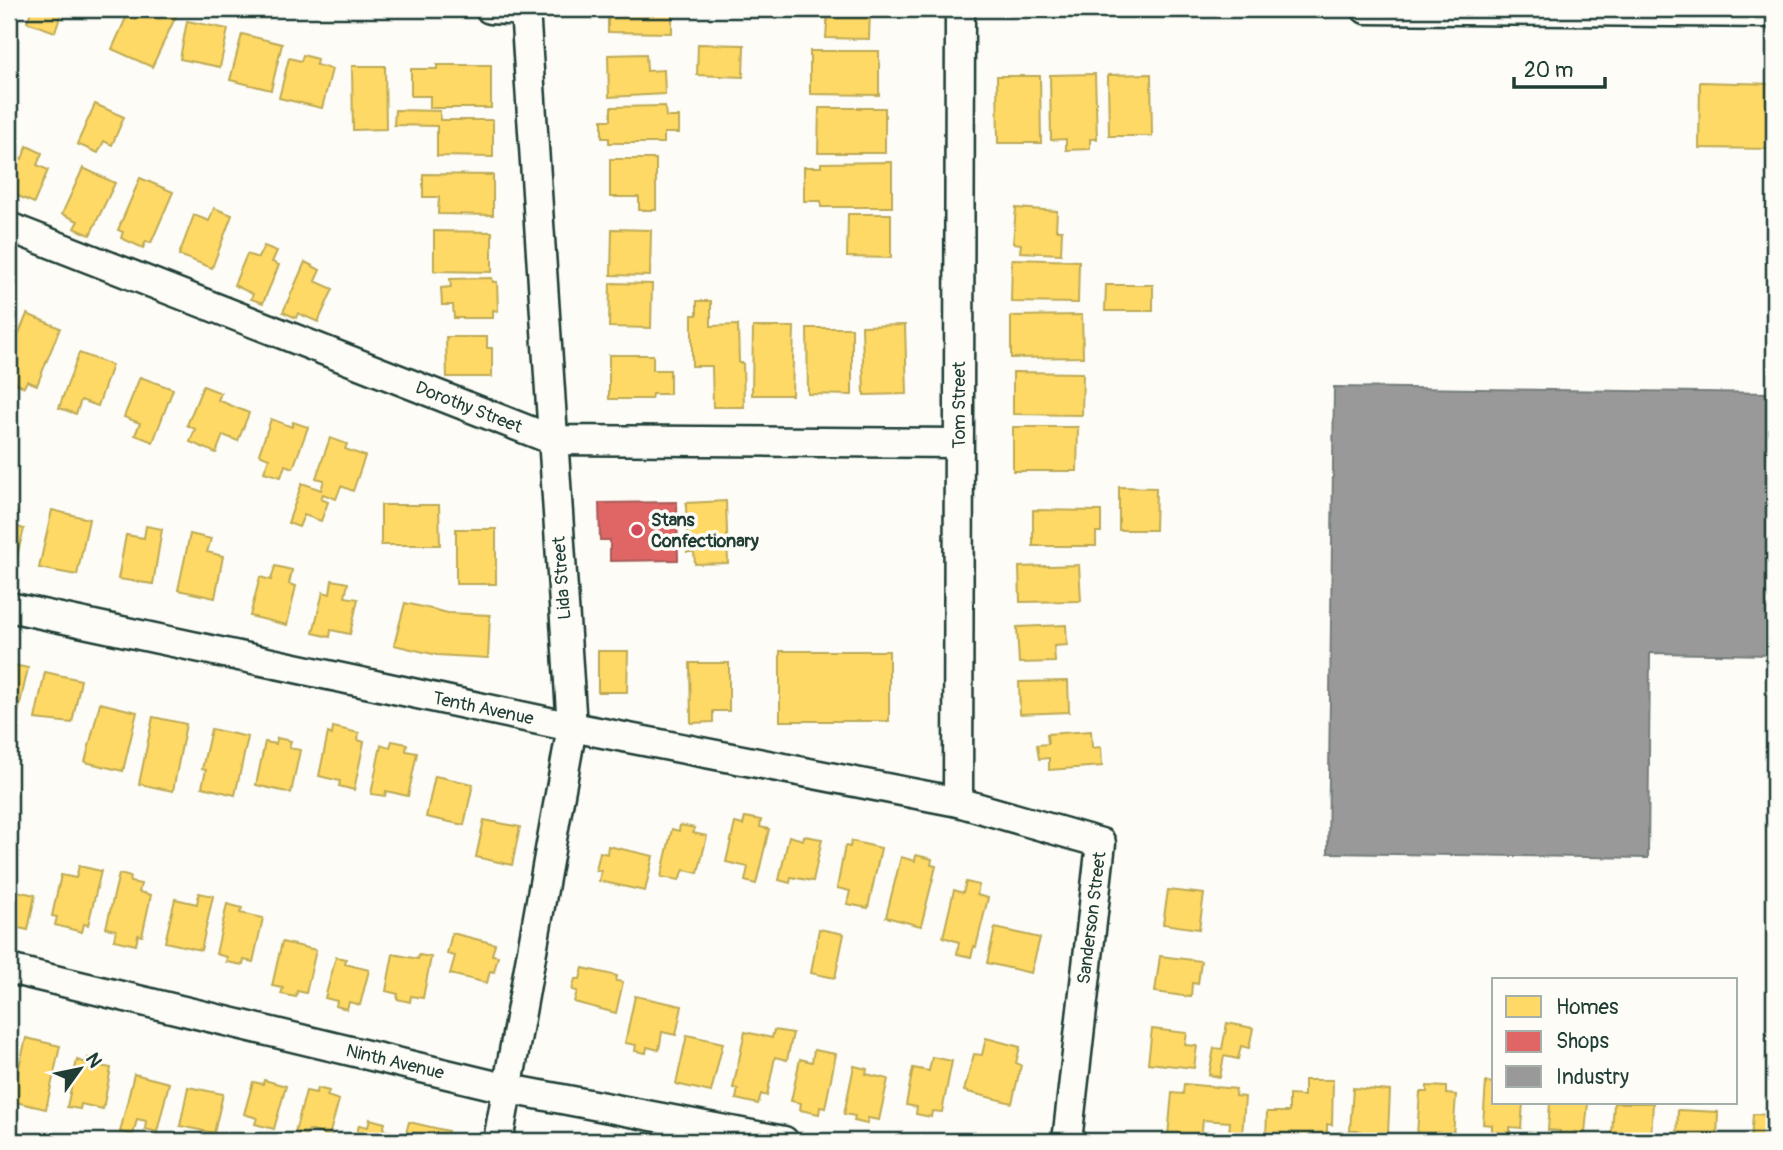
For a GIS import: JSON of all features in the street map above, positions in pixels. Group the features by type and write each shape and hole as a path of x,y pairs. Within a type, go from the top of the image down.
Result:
{"street":[{"path":"490,9 525,10"},
{"name":"Tom Street","path":"958,802 960,9"},
{"path":"1366,9 1774,13"},
{"name":"Lida Street","path":"498,1141 572,727 525,10"},
{"name":"Dorothy Street","path":"9,227 553,440 958,443"},
{"name":"Tenth Avenue","path":"9,607 572,727 958,802"},
{"name":"Sanderson Street","path":"958,802 1101,843 1067,1141"},
{"name":"Ninth Avenue","path":"9,969 509,1089 784,1141"}],"building: Homes":[{"path":"32,9 63,9 55,32 27,22"},
{"path":"130,9 161,9 176,16 152,67 112,49"},
{"path":"608,9 672,9 672,33 608,32"},
{"path":"828,9 870,9 869,39 826,38"},
{"path":"187,21 228,29 220,67 180,59"},
{"path":"242,34 282,44 271,90 230,80"},
{"path":"698,44 744,45 743,77 697,75"},
{"path":"810,51 879,51 879,95 810,94"},
{"path":"646,54 647,71 664,70 665,94 609,97 608,55"},
{"path":"303,55 317,59 316,65 332,69 322,108 279,98 289,58 301,61"},
{"path":"437,65 491,65 491,108 430,108 430,96 411,96 411,69 437,69"},
{"path":"352,66 385,66 386,129 353,130"},
{"path":"1095,74 1097,139 1090,139 1090,149 1066,150 1066,139 1051,140 1050,75"},
{"path":"1151,74 1152,136 1109,136 1108,75"},
{"path":"997,76 1040,76 1041,143 998,143"},
{"path":"1700,82 1774,84 1774,149 1699,148"},
{"path":"95,104 124,117 112,145 104,141 98,153 77,144"},
{"path":"665,106 666,117 679,117 679,133 664,133 664,143 609,143 609,138 602,138 602,120 611,120 611,107"},
{"path":"819,108 885,108 885,153 818,153"},
{"path":"395,110 440,111 440,120 493,120 493,157 437,156 437,126 394,125"},
{"path":"27,146 42,153 37,165 48,170 34,203 9,192 9,171 15,156 22,159"},
{"path":"610,159 656,159 656,210 639,210 639,197 610,197"},
{"path":"892,162 892,207 821,207 821,201 804,201 804,167 821,167 821,163"},
{"path":"83,168 115,183 90,235 74,228 78,221 62,214"},
{"path":"423,174 493,175 493,215 438,214 439,197 423,197"},
{"path":"140,178 173,192 151,243 146,241 143,248 121,238 123,232 118,230"},
{"path":"214,208 232,215 212,268 179,255 194,215 209,221"},
{"path":"1016,208 1057,211 1056,230 1062,230 1061,254 1020,252 1021,244 1013,243"},
{"path":"848,214 891,214 891,258 847,257"},
{"path":"612,229 651,230 650,276 611,275"},
{"path":"434,231 492,232 492,272 434,271"},
{"path":"264,246 277,251 272,262 279,265 263,303 251,299 253,294 234,285 247,254 258,258"},
{"path":"1012,259 1079,261 1078,303 1011,302"},
{"path":"305,262 320,270 315,281 333,289 318,322 298,313 296,318 283,312"},
{"path":"492,278 493,282 497,282 498,311 493,310 493,318 454,318 453,305 442,305 441,288 451,287 450,279"},
{"path":"610,283 652,284 651,328 609,327"},
{"path":"1106,285 1153,285 1153,311 1105,311"},
{"path":"697,301 711,301 711,326 738,325 739,363 743,363 744,407 713,407 712,366 692,366 692,315 697,315"},
{"path":"27,314 60,328 37,385 27,381 24,387 9,380 12,358 9,356 9,335 17,338"},
{"path":"1082,315 1083,357 1011,358 1011,316"},
{"path":"905,325 907,394 864,395 862,326"},
{"path":"753,327 794,327 792,395 752,395"},
{"path":"807,328 852,328 852,395 808,394"},
{"path":"446,337 487,337 487,348 492,348 492,377 447,377"},
{"path":"79,353 112,365 98,406 81,400 76,414 59,408"},
{"path":"609,355 653,355 653,370 670,370 670,394 652,394 651,399 609,399"},
{"path":"1013,372 1083,373 1082,415 1013,414"},
{"path":"140,377 173,389 153,442 135,435 140,423 124,417"},
{"path":"203,386 221,393 218,400 249,413 238,441 223,435 216,453 190,442 195,429 187,425"},
{"path":"271,419 292,427 293,422 308,427 293,468 285,465 281,477 264,472 269,458 259,454"},
{"path":"1013,427 1078,427 1077,471 1013,471"},
{"path":"330,438 347,444 345,449 365,456 353,491 341,486 336,499 323,494 321,499 328,502 321,521 304,515 299,527 288,523 302,483 321,490 324,480 316,478"},
{"path":"1119,487 1156,488 1155,530 1119,530"},
{"path":"726,501 728,563 695,564 694,552 687,552 686,503"},
{"path":"381,505 439,505 440,545 381,545"},
{"path":"52,510 89,519 77,575 39,568"},
{"path":"1033,510 1101,511 1101,532 1096,532 1096,546 1033,546"},
{"path":"9,511 17,513 14,526 24,529 15,563 9,561"},
{"path":"146,526 162,529 153,584 118,579 126,535 144,538"},
{"path":"456,529 496,529 496,584 456,584"},
{"path":"190,534 211,539 207,552 223,556 215,598 178,590"},
{"path":"1079,565 1081,601 1020,602 1019,567"},
{"path":"275,566 292,570 289,584 296,586 287,625 250,616 260,577 271,580"},
{"path":"332,580 348,583 345,597 358,599 350,634 331,630 330,637 313,633 323,592 330,594"},
{"path":"405,603 448,613 490,615 488,658 437,655 394,645"},
{"path":"1066,625 1067,645 1054,646 1055,662 1019,663 1017,627"},
{"path":"598,651 628,651 627,692 598,692"},
{"path":"780,651 889,651 889,721 780,721"},
{"path":"690,663 729,663 729,711 713,711 713,722 691,723"},
{"path":"9,664 28,668 16,722 9,721"},
{"path":"45,672 81,680 72,723 35,719"},
{"path":"1068,681 1069,712 1020,714 1019,682"},
{"path":"100,703 137,712 123,771 85,762"},
{"path":"153,717 186,724 173,791 139,784"},
{"path":"333,727 359,733 358,740 364,742 354,790 339,786 340,781 319,776 328,733 332,735"},
{"path":"211,729 248,737 235,795 202,787 206,770 202,769"},
{"path":"1091,731 1092,748 1101,747 1102,766 1049,770 1049,758 1039,759 1037,745 1048,744 1047,734"},
{"path":"277,738 291,741 289,748 300,750 291,793 256,785 265,742 276,744"},
{"path":"392,741 407,744 406,751 417,753 408,796 386,791 385,796 371,794 381,745 390,747"},
{"path":"435,776 473,784 464,825 426,817"},
{"path":"745,817 761,820 760,827 769,829 756,884 745,881 748,867 726,862 735,823 743,825"},
{"path":"484,820 520,827 512,865 476,857"},
{"path":"680,825 695,828 693,833 707,836 698,873 684,870 679,880 661,877 672,829 679,831"},
{"path":"789,836 803,840 804,836 822,839 813,881 791,877 790,883 779,880"},
{"path":"851,841 881,848 868,908 847,904 850,891 837,888 845,846 850,847"},
{"path":"608,846 653,856 645,891 599,881 601,871 596,870 600,852 607,854"},
{"path":"916,855 932,859 931,865 936,866 921,926 886,917 901,857 915,861"},
{"path":"79,866 101,871 88,925 84,924 82,932 55,925 57,917 52,916 61,875 76,878"},
{"path":"119,874 131,877 130,882 141,884 139,892 151,895 142,936 138,935 136,945 114,940 116,930 106,928"},
{"path":"966,882 979,885 977,895 988,898 971,957 957,954 959,942 943,937 954,890 963,893"},
{"path":"9,883 13,884 12,890 35,895 28,930 9,926"},
{"path":"1168,890 1204,894 1199,929 1163,924"},
{"path":"199,893 213,896 201,950 165,942 175,899 197,904"},
{"path":"227,904 242,908 240,913 263,918 253,962 244,960 243,965 226,962 227,957 216,954"},
{"path":"995,928 1040,938 1031,973 987,963"},
{"path":"819,929 844,934 835,978 811,973"},
{"path":"452,933 495,944 492,955 498,956 494,972 490,971 487,983 450,974 455,956 447,954"},
{"path":"282,942 316,950 306,993 297,991 296,997 281,994 283,988 272,986"},
{"path":"393,954 418,959 419,955 431,957 423,998 411,996 410,1002 397,999 398,994 386,991"},
{"path":"1160,956 1201,961 1198,984 1192,983 1191,997 1155,992"},
{"path":"336,957 346,959 345,964 369,970 360,1005 349,1002 347,1009 336,1006 337,1001 325,998"},
{"path":"583,968 617,976 616,981 623,982 616,1013 574,1002 577,991 572,990 575,979 580,979"},
{"path":"635,996 682,1006 676,1035 662,1032 659,1050 647,1047 646,1053 635,1051 636,1045 625,1043"},
{"path":"1227,1023 1253,1028 1249,1048 1241,1046 1238,1059 1224,1056 1220,1077 1209,1075 1214,1048 1222,1049"},
{"path":"1152,1029 1187,1033 1185,1045 1197,1046 1194,1068 1148,1063"},
{"path":"774,1030 793,1033 787,1060 775,1057 767,1096 761,1094 758,1104 736,1099 738,1089 733,1088 745,1032 772,1038"},
{"path":"687,1035 723,1043 711,1092 676,1084"},
{"path":"26,1038 60,1046 46,1109 11,1101"},
{"path":"986,1038 1020,1047 1016,1063 1021,1065 1012,1103 964,1091 974,1054 982,1055"},
{"path":"814,1050 836,1054 825,1108 820,1107 819,1114 800,1110 801,1103 791,1101 800,1059 812,1062"},
{"path":"932,1057 952,1061 942,1112 932,1111 931,1117 916,1114 917,1107 906,1105 913,1068 929,1071"},
{"path":"88,1058 101,1061 100,1066 111,1068 103,1109 81,1104 80,1109 67,1107 77,1060 87,1063"},
{"path":"854,1066 867,1069 866,1074 888,1079 879,1120 868,1118 867,1124 854,1121 855,1116 844,1114"},
{"path":"134,1074 169,1083 157,1132 145,1129 146,1121 137,1119 133,1135 120,1132"},
{"path":"264,1080 286,1086 274,1129 255,1124 257,1118 244,1114 253,1082 263,1084"},
{"path":"1304,1080 1333,1080 1332,1125 1327,1124 1327,1141 1266,1140 1267,1112 1289,1112 1289,1095 1304,1096"},
{"path":"1486,1082 1492,1083 1492,1104 1523,1104 1521,1128 1510,1127 1510,1134 1492,1132 1492,1125 1483,1124"},
{"path":"1184,1084 1236,1089 1235,1096 1245,1097 1242,1136 1229,1135 1230,1122 1203,1120 1201,1139 1168,1136 1172,1093 1183,1094"},
{"path":"1427,1086 1446,1087 1446,1094 1456,1095 1453,1136 1441,1135 1440,1141 1426,1141 1426,1135 1417,1134 1420,1092 1427,1092"},
{"path":"188,1087 223,1094 214,1133 180,1126"},
{"path":"317,1088 329,1091 327,1096 339,1100 329,1136 309,1130 307,1135 295,1132 306,1091 316,1093"},
{"path":"1353,1088 1390,1091 1388,1134 1376,1133 1376,1141 1361,1140 1361,1131 1350,1131"},
{"path":"1550,1104 1588,1104 1585,1133 1574,1132 1573,1140 1560,1139 1560,1131 1548,1130"},
{"path":"1614,1104 1653,1104 1651,1137 1648,1137 1648,1141 1635,1141 1635,1135 1612,1134"},
{"path":"1769,1108 1774,1108 1774,1141 1751,1141 1753,1114 1769,1115"},
{"path":"1678,1110 1718,1112 1717,1141 1677,1141"},
{"path":"370,1119 385,1123 383,1130 394,1132 391,1141 355,1141 359,1125 368,1127"},
{"path":"409,1122 448,1131 445,1141 404,1141"}],"building: Shops":[{"path":"677,502 678,560 610,561 610,540 600,540 599,503"}],"building: Industry":[{"path":"1334,387 1774,393 1774,655 1650,653 1648,858 1328,853"}],"place":[{"name":"Stans Confectionary","path":"637,530"}]}
